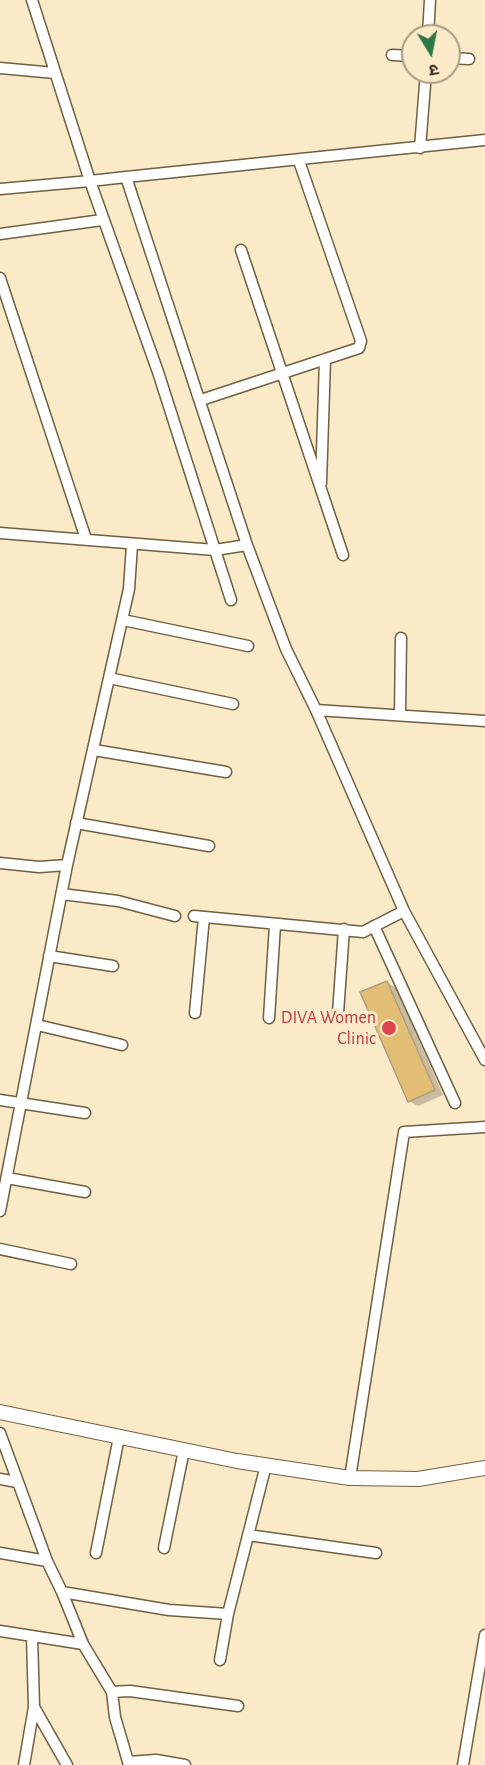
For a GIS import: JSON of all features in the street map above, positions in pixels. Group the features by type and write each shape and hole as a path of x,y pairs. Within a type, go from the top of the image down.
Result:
{"street":[{"path":"32,0 102,220 158,372 231,600"},
{"path":"429,24 430,0"},
{"path":"392,55 401,55"},
{"path":"461,59 469,59"},
{"path":"0,68 56,73"},
{"path":"420,148 425,84"},
{"path":"0,189 299,161 485,140"},
{"path":"201,400 359,348 361,341 299,161"},
{"path":"126,177 247,545 286,649 316,710 404,911 485,1060"},
{"path":"0,234 102,220"},
{"path":"241,250 343,555"},
{"path":"0,278 86,539"},
{"path":"321,489 325,359"},
{"path":"0,533 215,550 247,545"},
{"path":"0,1211 67,865 123,620 129,589 132,545"},
{"path":"123,620 248,646"},
{"path":"400,715 401,638"},
{"path":"110,678 233,704"},
{"path":"316,710 485,721"},
{"path":"94,750 226,772"},
{"path":"76,823 209,846"},
{"path":"0,863 39,867 67,865"},
{"path":"62,894 128,903 175,916"},
{"path":"195,1013 199,917 363,932 404,911"},
{"path":"269,1018 275,924"},
{"path":"374,926 455,1103"},
{"path":"338,1013 344,929"},
{"path":"49,956 113,966"},
{"path":"37,1025 122,1045"},
{"path":"0,1100 85,1113"},
{"path":"350,1478 404,1132 485,1126"},
{"path":"7,1178 86,1192"},
{"path":"0,1249 71,1264"},
{"path":"0,1412 184,1450 350,1478 418,1479 485,1468"},
{"path":"0,1433 47,1561 83,1644 112,1692 115,1717 128,1764 156,1760 185,1765"},
{"path":"96,1553 119,1437"},
{"path":"164,1548 184,1450"},
{"path":"220,1660 228,1614 266,1465"},
{"path":"0,1479 17,1482"},
{"path":"248,1534 376,1553"},
{"path":"0,1553 47,1561"},
{"path":"62,1592 169,1610 228,1614"},
{"path":"0,1632 83,1644"},
{"path":"24,1765 34,1707 32,1635"},
{"path":"463,1765 485,1635"},
{"path":"112,1692 130,1691 238,1706"},
{"path":"34,1707 67,1765"}],"building":[{"path":"387,981 435,1090 408,1102 360,992"}],"place":[{"name":"DIVA Women Clinic","path":"389,1028"}]}
